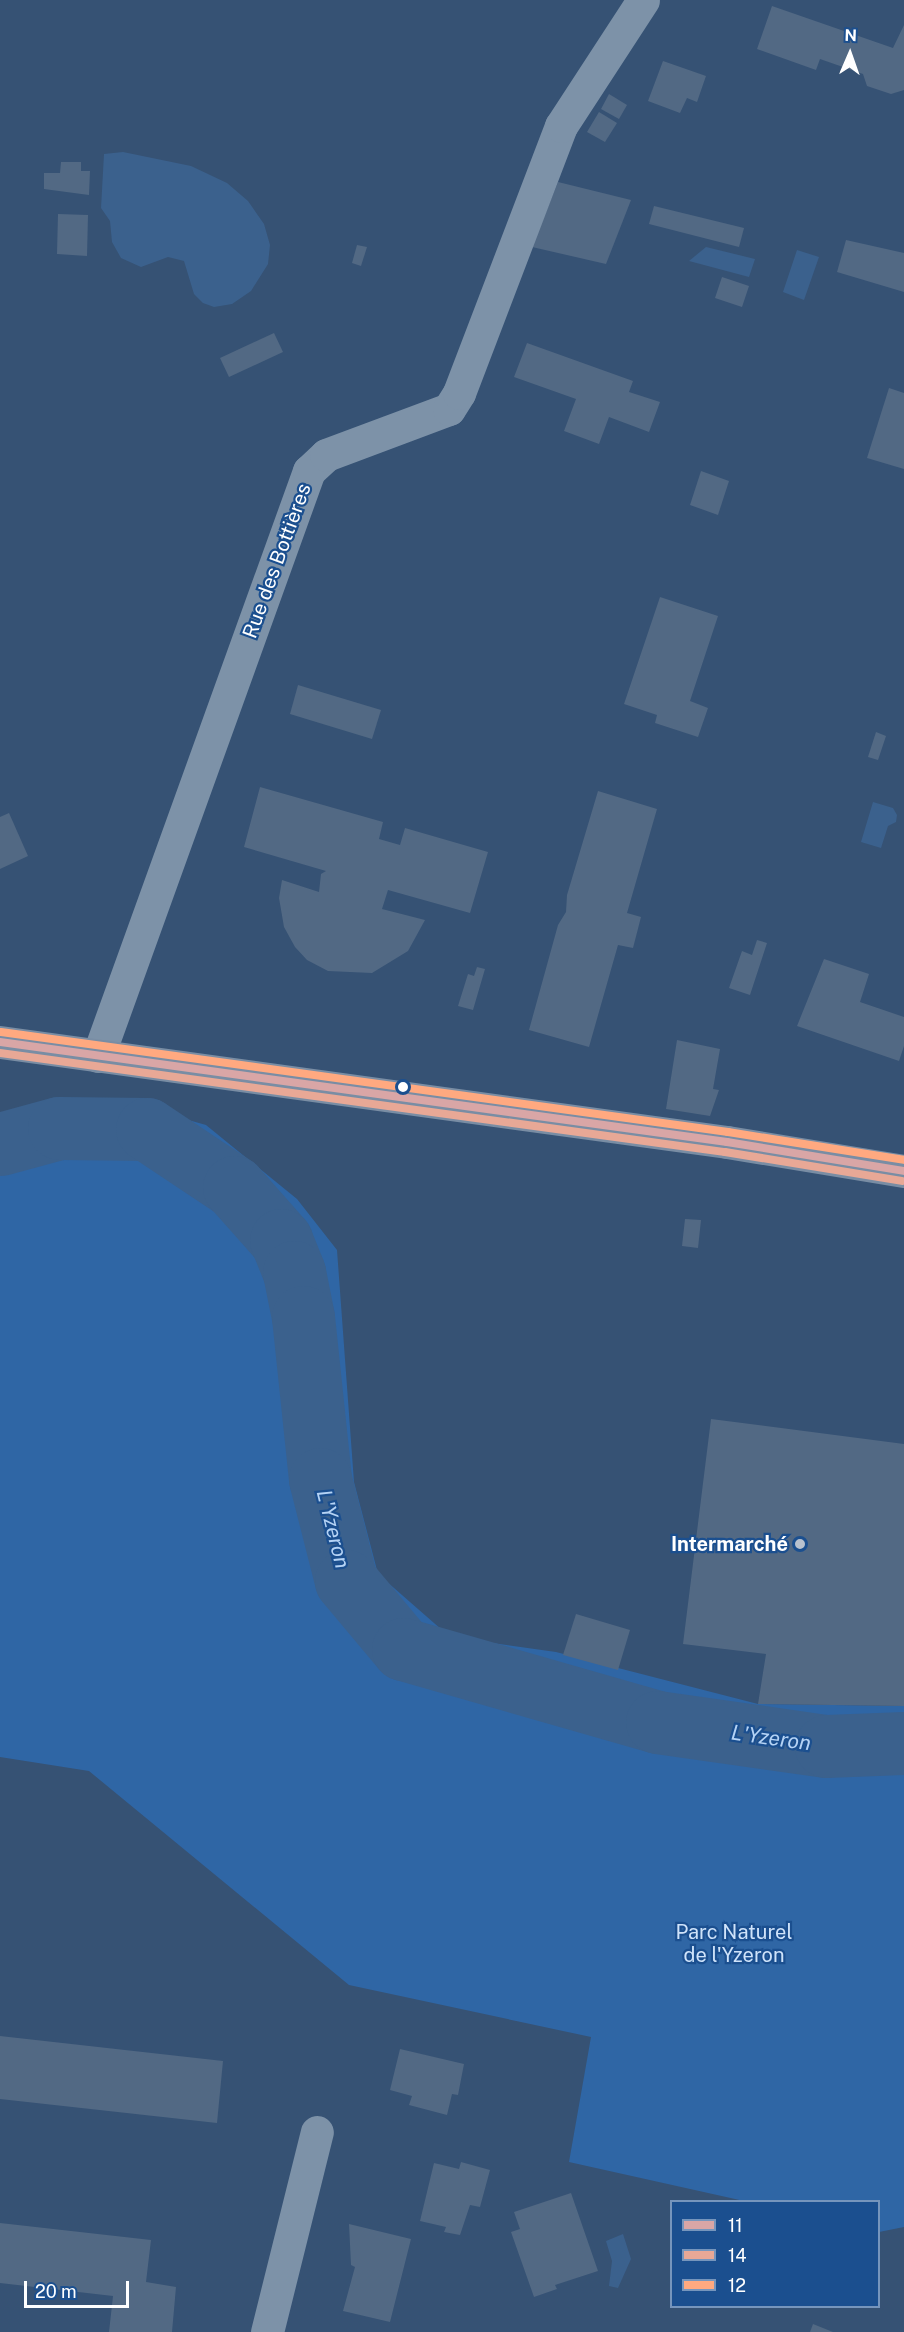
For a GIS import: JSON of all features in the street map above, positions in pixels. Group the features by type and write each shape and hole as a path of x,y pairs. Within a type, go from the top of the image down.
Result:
{"main road":[{"path":"0,1042 728,1142 904,1171"}],"street":[{"name":"Rue des Bottières","path":"98,1056 309,471 326,455 449,409 459,393 561,126 643,0"},
{"path":"267,2332 317,2132"}],"green space":[{"name":"Parc Naturel de l'Yzeron","path":"43,1102 139,1106 206,1125 297,1199 337,1250 354,1482 378,1574 450,1637 556,1652 758,1704 904,1706 904,2227 880,2232 880,2200 740,2200 569,2162 591,2037 349,1985 89,1771 0,1757 0,1114"}],"shaded area":[{"path":"123,152 191,166 227,183 248,201 264,224 270,245 268,264 251,291 232,304 214,307 203,303 194,294 184,261 168,257 141,267 121,258 112,242 110,221 101,208 104,154"},
{"path":"706,247 755,259 749,277 689,261"},
{"path":"797,250 819,257 804,300 783,292"},
{"path":"873,802 893,808 897,815 896,822 888,826 881,848 861,842"},
{"path":"623,2234 631,2259 618,2288 609,2286 612,2261 606,2241"}],"building":[{"path":"772,6 893,48 904,25 904,90 891,94 867,86 863,74 820,59 816,70 757,49"},
{"path":"663,61 706,76 697,102 687,98 680,113 648,101"},
{"path":"609,94 627,105 619,119 601,109"},
{"path":"599,112 617,123 605,142 587,132"},
{"path":"61,162 81,162 81,171 90,171 89,195 44,189 44,173 60,173"},
{"path":"558,182 631,200 606,264 532,247"},
{"path":"654,206 744,228 739,247 649,224"},
{"path":"58,214 88,215 87,256 57,254"},
{"path":"846,240 904,253 904,292 837,272"},
{"path":"357,245 367,247 361,266 352,263"},
{"path":"722,277 749,286 742,307 715,298"},
{"path":"274,333 283,352 229,377 220,358"},
{"path":"527,343 633,381 629,392 660,402 649,432 609,417 599,444 564,431 576,399 514,377"},
{"path":"889,388 904,393 904,469 867,458"},
{"path":"701,471 729,481 718,515 690,505"},
{"path":"660,597 718,616 690,701 708,708 698,737 655,723 657,715 624,704"},
{"path":"298,685 381,710 372,739 290,714"},
{"path":"876,732 886,736 878,760 868,757"},
{"path":"260,787 383,822 379,839 400,845 405,828 488,852 470,913 388,890 382,909 425,920 408,951 372,973 328,971 307,960 295,947 284,927 279,898 282,880 319,892 321,874 326,871 244,847"},
{"path":"598,791 657,809 627,913 641,917 633,948 618,945 589,1047 529,1030 558,925 566,912 567,895"},
{"path":"9,813 28,856 0,869 0,817"},
{"path":"757,940 767,943 750,995 729,988 742,951 752,955"},
{"path":"824,959 869,974 860,1002 904,1017 904,1046 899,1061 797,1026"},
{"path":"477,967 485,969 473,1010 458,1006 468,974 474,976"},
{"path":"677,1040 720,1049 713,1089 719,1090 710,1116 666,1109"},
{"path":"685,1219 701,1220 698,1248 682,1246"},
{"name":"Intermarché","path":"711,1419 904,1444 904,1706 758,1704 766,1654 683,1644"},
{"path":"576,1614 630,1630 618,1670 563,1655"},
{"path":"0,2036 223,2061 217,2123 0,2099"},
{"path":"400,2049 464,2064 458,2095 452,2094 447,2115 409,2105 412,2096 390,2090"},
{"path":"461,2162 490,2170 480,2207 470,2205 460,2235 444,2232 446,2227 420,2221 434,2163 459,2169"},
{"path":"571,2193 598,2271 555,2285 557,2289 534,2297 511,2232 520,2229 514,2212"},
{"path":"0,2223 151,2240 146,2282 176,2287 172,2332 109,2332 113,2296 0,2283"},
{"path":"349,2224 411,2239 390,2322 343,2311 355,2267 351,2265"},
{"path":"813,2324 833,2332 810,2332"}],"waterway":[{"name":"L'Yzeron","path":"0,1144 59,1128 147,1129 234,1187 281,1240 294,1272 303,1317 320,1479 346,1581 403,1649 657,1722 826,1746 904,1743"}],"transit line":[{"name":"12","path":"1,1032 728,1132 904,1160"},
{"name":"11","path":"0,1042 727,1142 904,1171"},
{"name":"14","path":"0,1053 725,1152 902,1181"}],"place":[{"name":"Intermarché","path":"800,1544"}]}
